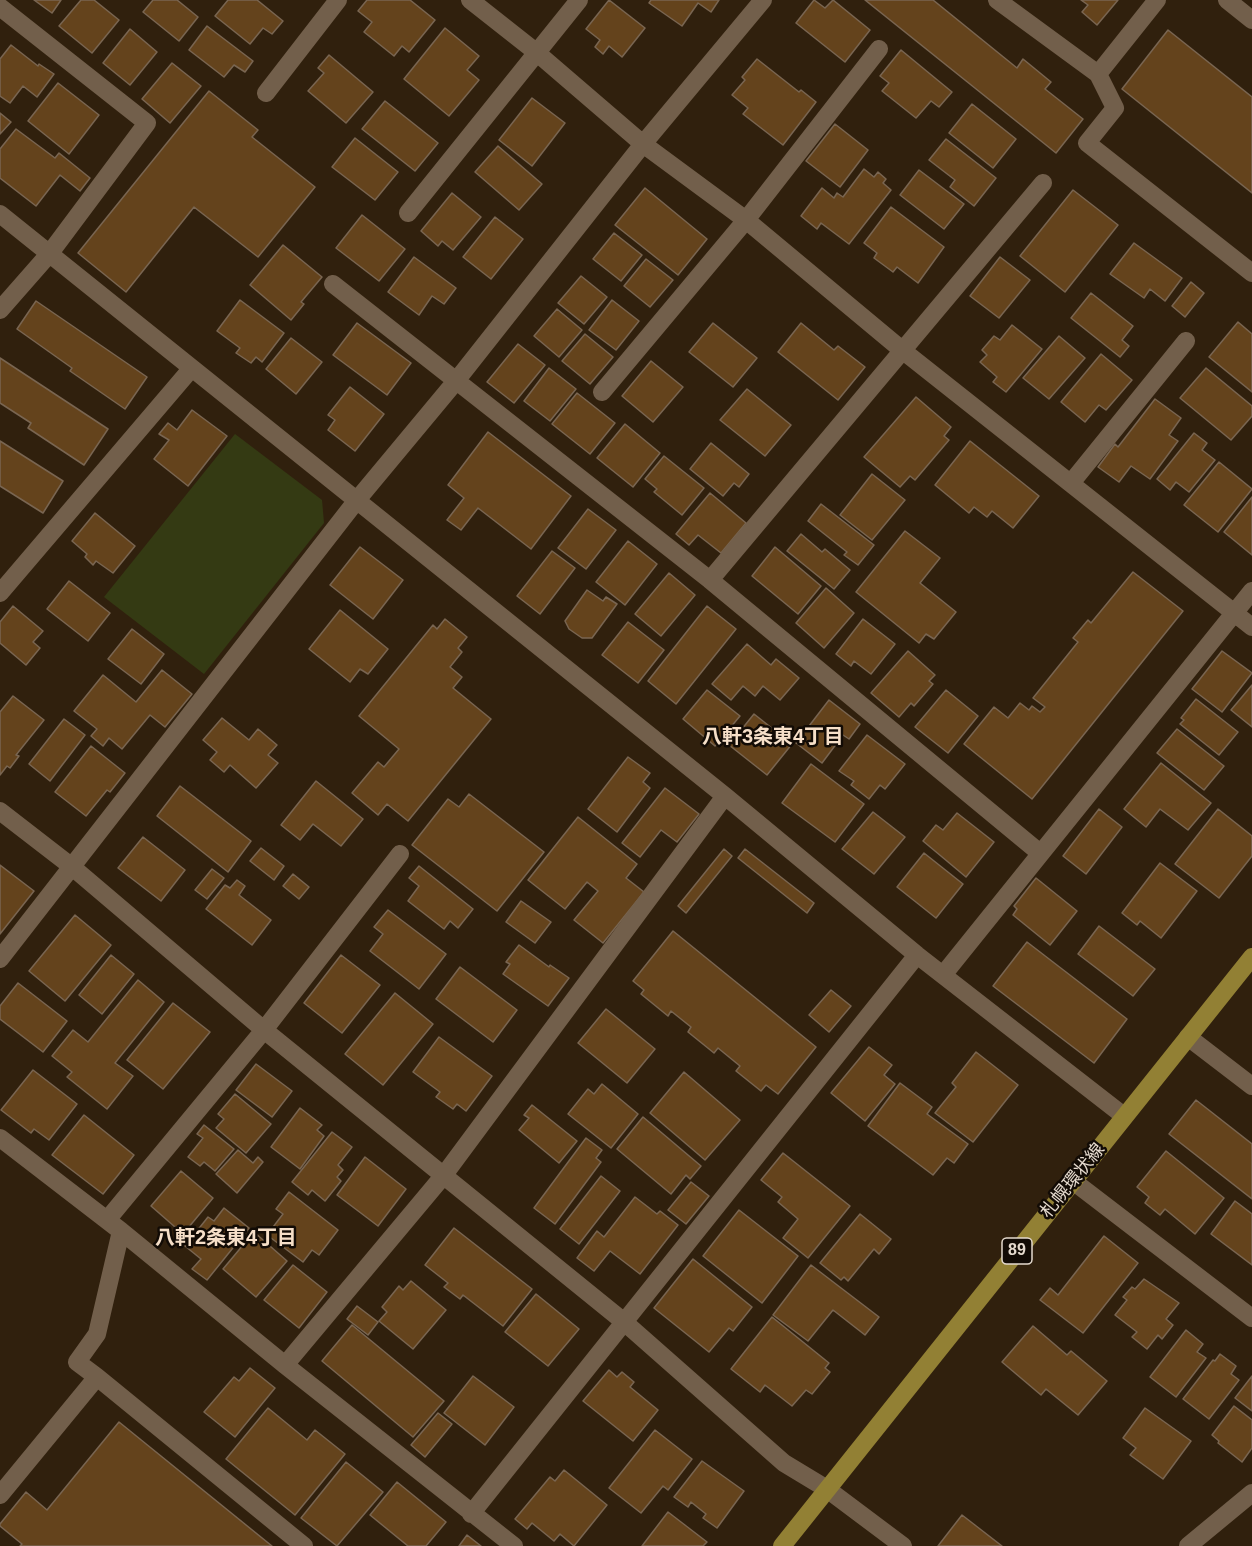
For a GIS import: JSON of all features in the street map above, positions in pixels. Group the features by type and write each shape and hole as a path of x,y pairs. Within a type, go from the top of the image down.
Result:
{"main road":[{"name":"札幌環状線","path":"782,1546 1252,957"}],"street":[{"path":"266,93 338,0"},
{"path":"470,0 536,52 643,144 746,220 902,350 1252,627"},
{"path":"408,213 579,0"},
{"path":"0,959 357,500 456,381 643,144 763,0"},
{"path":"997,0 1098,74 1115,108 1087,143 1252,273"},
{"path":"1098,74 1157,0"},
{"path":"1227,0 1252,20"},
{"path":"0,7 147,123 50,253 0,310"},
{"path":"602,392 746,220 879,49"},
{"path":"710,580 1043,183"},
{"path":"0,214 725,796 917,955 1124,1116"},
{"path":"333,284 710,580 1040,853"},
{"path":"1071,483 1186,341"},
{"path":"0,593 191,369"},
{"path":"943,975 1252,591"},
{"path":"285,1365 444,1175 725,796"},
{"path":"0,811 71,866 264,1030 623,1321 784,1463 827,1489 903,1546"},
{"path":"107,1220 264,1030 400,854"},
{"path":"471,1514 917,955"},
{"path":"1188,1037 1252,1086"},
{"path":"0,1138 121,1231 285,1365 514,1546"},
{"path":"1073,1181 1252,1318"},
{"path":"121,1231 98,1334 77,1362 304,1546"},
{"path":"3,1486 98,1377"},
{"path":"1188,1546 1252,1493"}],"green space":[{"path":"235,434 322,500 324,523 204,674 104,597"}],"building":[{"path":"34,0 61,0 52,13"},
{"path":"81,0 94,0 119,20 92,53 59,26"},
{"path":"153,0 177,0 198,17 179,41 143,12"},
{"path":"228,0 257,0 283,21 272,34 263,28 250,44 215,16"},
{"path":"367,0 410,0 435,20 409,52 402,46 394,56 364,32 372,22 358,11"},
{"path":"609,0 645,28 622,57 609,46 603,54 595,47 600,40 586,29"},
{"path":"651,0 719,0 711,12 698,3 682,26 649,3"},
{"path":"814,0 825,8 833,0 870,30 845,62 796,23"},
{"path":"865,0 933,0 1017,68 1023,59 1051,82 1045,89 1083,119 1056,153"},
{"path":"1081,0 1118,0 1097,25 1082,12 1088,5"},
{"path":"207,26 253,61 245,72 234,65 224,77 189,50"},
{"path":"445,28 479,56 467,70 479,80 449,116 404,79"},
{"path":"130,29 157,52 130,85 103,63"},
{"path":"1168,30 1252,97 1252,193 1122,89"},
{"path":"11,45 38,66 39,64 54,74 37,97 23,86 10,103 0,96 0,59"},
{"path":"901,50 952,92 939,107 931,101 916,118 882,91 889,83 880,76"},
{"path":"329,55 373,92 346,123 308,91 324,73 318,68"},
{"path":"757,59 799,92 801,90 816,102 783,145 743,114 748,108 732,95 745,80 742,77"},
{"path":"172,63 201,86 170,123 142,99"},
{"path":"58,83 99,115 69,154 28,121"},
{"path":"209,91 258,130 252,137 315,187 258,257 194,207 126,292 78,253"},
{"path":"532,98 565,123 532,166 499,140"},
{"path":"385,101 438,143 415,171 362,129"},
{"path":"972,104 1016,139 993,168 949,133"},
{"path":"0,113 11,122 0,134"},
{"path":"835,124 868,150 840,187 806,161"},
{"path":"16,129 55,158 59,153 90,178 80,191 60,175 36,206 0,178 0,149"},
{"path":"355,138 398,172 375,200 332,167"},
{"path":"946,139 996,178 974,206 950,187 955,180 929,160"},
{"path":"498,146 542,184 519,210 475,172"},
{"path":"864,169 874,177 878,172 886,179 883,183 891,190 849,244 821,223 817,229 801,216 822,188 834,198 837,193 843,197"},
{"path":"919,170 964,204 944,229 900,195"},
{"path":"645,188 707,239 678,275 615,225"},
{"path":"1073,190 1118,225 1065,292 1020,256"},
{"path":"452,193 481,217 453,250 442,241 438,246 421,231"},
{"path":"891,207 944,247 918,283 897,267 893,272 874,258 877,253 864,243"},
{"path":"362,215 405,249 379,281 336,248"},
{"path":"495,217 523,239 491,279 463,257"},
{"path":"614,233 642,255 621,281 593,259"},
{"path":"1134,243 1182,278 1165,301 1150,289 1144,298 1110,274"},
{"path":"283,245 322,277 301,302 304,304 291,320 250,285"},
{"path":"414,257 456,288 444,304 432,296 419,315 388,292"},
{"path":"1000,257 1030,280 999,318 970,296"},
{"path":"646,259 673,280 650,307 624,286"},
{"path":"581,276 607,297 584,324 558,303"},
{"path":"1191,282 1204,293 1185,317 1172,306"},
{"path":"1091,293 1133,326 1122,340 1129,346 1120,357 1071,318"},
{"path":"240,300 284,333 262,362 256,357 251,363 236,353 240,348 217,331"},
{"path":"612,300 639,321 616,350 589,330"},
{"path":"36,301 147,377 125,409 70,371 72,368 17,329"},
{"path":"557,309 582,330 559,357 534,336"},
{"path":"1238,322 1252,334 1252,392 1209,357"},
{"path":"357,323 411,363 387,395 333,355"},
{"path":"713,323 757,358 733,387 689,352"},
{"path":"801,323 834,350 838,346 865,367 838,400 778,352"},
{"path":"1012,325 1042,349 1006,392 993,382 997,377 980,362 987,355 982,350 994,336 1000,340"},
{"path":"585,334 613,357 590,384 562,361"},
{"path":"1059,336 1085,358 1049,399 1023,378"},
{"path":"291,338 322,362 296,394 266,369"},
{"path":"518,344 545,365 514,403 487,382"},
{"path":"1101,354 1132,380 1106,410 1099,405 1085,422 1061,402"},
{"path":"0,358 108,429 84,465 28,428 31,423 0,403"},
{"path":"651,361 683,387 653,422 622,396"},
{"path":"549,368 576,389 550,421 524,401"},
{"path":"1206,368 1252,406 1252,416 1231,440 1180,398"},
{"path":"350,387 384,414 355,451 328,430 335,420 328,415"},
{"path":"747,389 791,425 765,456 720,420"},
{"path":"577,393 615,423 590,454 552,424"},
{"path":"916,397 951,427 944,436 949,440 915,480 910,476 900,487 864,457"},
{"path":"1155,399 1181,418 1169,435 1178,441 1150,479 1131,466 1119,482 1098,467 1115,444 1118,447"},
{"path":"192,410 227,436 188,486 154,459 169,440 159,434 168,423 177,430"},
{"path":"625,424 660,453 633,487 597,458"},
{"path":"488,432 571,496 531,549 478,508 461,530 447,520 464,498 448,485"},
{"path":"1194,433 1207,443 1202,450 1215,460 1189,492 1176,482 1170,490 1157,479"},
{"path":"0,441 63,481 43,513 0,486"},
{"path":"970,441 1039,496 1013,528 992,511 987,517 974,507 969,513 935,485"},
{"path":"711,443 749,474 739,487 734,483 723,496 690,469"},
{"path":"664,456 704,488 682,515 654,492 657,489 645,479"},
{"path":"1219,462 1252,489 1218,532 1184,505"},
{"path":"872,474 905,500 872,540 840,515"},
{"path":"710,493 746,523 721,553 698,535 689,545 676,534"},
{"path":"1252,497 1252,555 1224,532"},
{"path":"821,504 874,545 858,565 844,555 847,552 808,521"},
{"path":"588,509 616,530 586,569 558,548"},
{"path":"95,513 135,546 113,573 96,561 93,565 85,557 87,554 72,541"},
{"path":"905,531 940,558 920,583 956,612 934,639 926,634 919,643 856,592"},
{"path":"801,534 822,552 825,549 850,570 834,589 787,551"},
{"path":"628,541 657,564 625,605 596,582"},
{"path":"360,547 403,580 373,619 330,585"},
{"path":"775,547 821,586 798,614 752,576"},
{"path":"552,551 575,568 540,614 517,596"},
{"path":"1133,572 1183,611 1032,799 964,744 994,707 1008,718 1020,703 1029,710 1032,706 1040,712 1045,707 1033,698 1078,642 1073,638 1088,620 1091,623"},
{"path":"669,573 695,595 661,636 635,614"},
{"path":"69,581 110,613 88,641 47,609"},
{"path":"826,588 854,613 824,648 796,623"},
{"path":"587,590 603,601 606,597 617,604 592,638 582,638 569,629 565,621"},
{"path":"13,606 43,631 33,642 40,648 26,665 0,643 0,622"},
{"path":"707,606 736,629 676,704 648,681"},
{"path":"340,610 388,649 368,674 360,669 350,682 309,649"},
{"path":"445,619 467,637 458,648 462,652 450,667 462,677 453,688 491,719 408,821 387,804 378,815 352,793 378,762 384,767 399,749 359,716 433,625 437,629"},
{"path":"863,619 895,644 871,674 854,661 851,666 836,654"},
{"path":"628,622 664,650 638,683 602,655"},
{"path":"132,629 164,654 141,684 108,659"},
{"path":"747,644 771,665 776,659 799,678 780,700 763,686 755,696 743,686 731,700 712,684"},
{"path":"908,651 935,675 929,681 933,684 914,706 911,703 899,717 871,693"},
{"path":"1222,651 1252,673 1222,712 1192,689"},
{"path":"162,670 192,694 165,727 150,715 122,749 109,738 103,746 91,736 97,729 74,711 103,675 136,702"},
{"path":"1252,685 1252,727 1231,710"},
{"path":"707,690 740,716 715,746 683,719"},
{"path":"946,690 978,716 948,753 915,727"},
{"path":"13,696 44,720 16,755 19,756 10,768 7,766 0,775 0,712"},
{"path":"1196,699 1238,732 1219,755 1180,724 1184,720 1181,718"},
{"path":"829,700 860,724 849,739 843,735 822,763 796,743"},
{"path":"754,714 792,744 767,775 729,745"},
{"path":"222,718 249,740 258,729 277,745 268,755 278,763 256,788 230,765 224,772 210,760 217,752 203,740"},
{"path":"64,719 85,735 50,781 29,764"},
{"path":"1177,729 1224,766 1204,790 1157,753"},
{"path":"867,735 905,764 885,789 880,785 869,799 851,785 854,781 839,771"},
{"path":"91,746 125,773 110,792 107,790 86,816 55,792"},
{"path":"628,757 650,773 643,782 650,788 617,832 588,809"},
{"path":"1161,763 1211,803 1188,830 1160,809 1146,827 1124,809"},
{"path":"811,764 864,804 835,842 782,803"},
{"path":"316,781 363,819 341,846 313,824 300,840 281,825"},
{"path":"180,786 251,841 228,872 157,816"},
{"path":"665,788 699,814 677,842 661,830 640,857 622,843"},
{"path":"469,794 544,852 497,911 412,845 448,799 459,807"},
{"path":"1099,809 1122,827 1086,874 1063,856"},
{"path":"1218,809 1252,836 1252,856 1219,898 1175,864"},
{"path":"873,812 905,837 874,874 842,849"},
{"path":"957,813 994,842 966,877 923,841 936,825 943,830"},
{"path":"578,817 637,864 626,878 644,892 603,943 574,920 598,891 587,882 565,909 528,880"},
{"path":"143,837 185,870 161,901 118,868"},
{"path":"261,848 284,866 274,880 250,861"},
{"path":"724,849 732,856 686,913 678,906"},
{"path":"745,849 814,903 807,913 738,858"},
{"path":"924,853 963,884 936,918 897,887"},
{"path":"1160,863 1197,891 1161,938 1140,921 1137,925 1122,913"},
{"path":"0,865 34,891 0,934"},
{"path":"419,866 473,909 458,928 450,921 444,929 408,901 419,886 409,878"},
{"path":"212,869 224,878 207,899 195,890"},
{"path":"293,874 309,887 299,899 283,886"},
{"path":"1036,878 1077,911 1050,945 1013,915 1017,909 1014,906"},
{"path":"237,880 245,886 239,895 271,920 252,945 206,909 225,885 230,888"},
{"path":"521,901 551,922 535,943 506,922"},
{"path":"388,910 446,954 419,989 370,951 383,934 374,927"},
{"path":"75,915 111,945 65,1001 29,971"},
{"path":"1099,926 1155,969 1133,996 1078,954"},
{"path":"673,931 816,1047 778,1094 766,1085 761,1091 736,1071 740,1066 718,1048 714,1053 688,1032 691,1027 671,1011 668,1016 641,994 644,990 633,981"},
{"path":"1027,942 1127,1019 1094,1063 993,986"},
{"path":"519,945 549,967 550,965 569,978 548,1006 503,974 510,964 506,962"},
{"path":"111,955 134,974 102,1014 79,995"},
{"path":"341,955 380,985 342,1033 304,1003"},
{"path":"460,967 517,1010 493,1042 436,999"},
{"path":"138,980 164,1002 115,1063 133,1076 107,1109 67,1077 72,1072 52,1056 73,1030 88,1042"},
{"path":"18,983 67,1021 43,1052 0,1019 0,1006"},
{"path":"831,990 851,1006 829,1032 809,1015"},
{"path":"395,993 433,1024 383,1085 345,1054"},
{"path":"173,1003 210,1032 163,1089 127,1060"},
{"path":"606,1009 655,1049 627,1083 578,1043"},
{"path":"439,1037 492,1076 466,1111 457,1104 453,1109 436,1097 440,1092 413,1072"},
{"path":"869,1047 892,1065 884,1075 895,1084 865,1121 831,1093"},
{"path":"976,1052 1018,1085 973,1142 935,1113 956,1087 952,1083"},
{"path":"256,1064 292,1091 272,1117 236,1090"},
{"path":"33,1070 77,1104 49,1140 34,1129 31,1133 1,1110"},
{"path":"684,1072 740,1120 705,1160 650,1113"},
{"path":"900,1083 932,1107 927,1114 968,1144 954,1163 947,1158 933,1175 868,1126"},
{"path":"602,1084 638,1114 611,1148 568,1114 588,1089 594,1094"},
{"path":"235,1094 271,1124 246,1153 216,1128 224,1119 218,1114"},
{"path":"1196,1100 1252,1144 1252,1199 1169,1134"},
{"path":"532,1105 577,1141 559,1163 519,1130 529,1118 524,1115"},
{"path":"300,1108 322,1125 317,1130 324,1136 300,1169 271,1147"},
{"path":"84,1115 134,1155 103,1194 52,1155"},
{"path":"643,1117 701,1166 690,1179 686,1175 671,1194 617,1149"},
{"path":"204,1125 234,1149 215,1171 204,1162 200,1166 188,1157 203,1138 197,1134"},
{"path":"332,1132 352,1147 338,1165 343,1170 337,1177 341,1181 325,1201 312,1190 308,1195 292,1182"},
{"path":"586,1138 602,1150 596,1158 601,1162 555,1224 534,1208"},
{"path":"238,1150 253,1163 258,1157 263,1162 237,1193 216,1174"},
{"path":"1166,1151 1224,1198 1195,1234 1165,1209 1160,1215 1145,1203 1149,1197 1137,1187"},
{"path":"783,1153 850,1206 808,1258 783,1238 798,1219 778,1202 782,1197 761,1180"},
{"path":"365,1157 406,1189 378,1226 337,1195"},
{"path":"181,1171 213,1198 183,1234 151,1206"},
{"path":"601,1176 620,1191 579,1244 560,1229"},
{"path":"691,1182 709,1196 686,1224 668,1210"},
{"path":"289,1192 338,1230 319,1255 312,1250 303,1262 267,1235 283,1214 276,1209"},
{"path":"635,1197 657,1214 660,1211 678,1225 640,1274 610,1251 594,1271 577,1258 597,1231 604,1237"},
{"path":"1235,1201 1252,1214 1252,1265 1211,1234"},
{"path":"224,1208 249,1228 207,1280 192,1269 201,1259 185,1246 208,1217 214,1221"},
{"path":"739,1210 798,1256 762,1303 703,1256"},
{"path":"860,1214 891,1239 879,1254 874,1249 848,1281 844,1277 841,1280 820,1263"},
{"path":"454,1228 532,1289 503,1326 463,1295 460,1299 444,1287 448,1283 425,1265"},
{"path":"254,1232 287,1261 256,1297 223,1269"},
{"path":"1104,1236 1138,1263 1083,1333 1040,1300 1050,1288 1058,1295"},
{"path":"693,1259 752,1307 733,1331 729,1328 709,1352 654,1308"},
{"path":"293,1265 327,1292 299,1328 264,1300"},
{"path":"811,1265 879,1317 865,1335 833,1310 808,1341 773,1315"},
{"path":"1144,1279 1179,1303 1166,1319 1173,1325 1162,1339 1158,1335 1147,1349 1132,1337 1137,1332 1115,1315 1127,1300 1123,1297"},
{"path":"411,1281 446,1310 413,1349 379,1321 387,1312 382,1307 399,1286 403,1290"},
{"path":"536,1294 579,1329 548,1366 505,1332"},
{"path":"357,1306 378,1322 368,1335 347,1319"},
{"path":"772,1317 829,1363 825,1368 830,1372 812,1394 806,1390 792,1406 765,1385 760,1392 731,1369"},
{"path":"352,1325 444,1401 413,1437 322,1361"},
{"path":"1033,1326 1067,1355 1071,1351 1107,1381 1078,1415 1046,1389 1041,1395 1002,1362"},
{"path":"1186,1330 1203,1344 1197,1352 1206,1358 1176,1397 1150,1377"},
{"path":"1220,1354 1236,1366 1231,1374 1239,1380 1209,1419 1183,1399"},
{"path":"250,1368 275,1388 235,1437 204,1412 234,1377 239,1381"},
{"path":"609,1370 617,1377 622,1372 634,1382 630,1387 658,1410 633,1441 583,1401"},
{"path":"473,1376 514,1407 485,1445 444,1413"},
{"path":"1252,1376 1252,1411 1235,1398"},
{"path":"1234,1406 1252,1420 1252,1448 1242,1462 1218,1443 1219,1441 1212,1435"},
{"path":"268,1408 307,1440 315,1430 345,1454 295,1515 226,1459"},
{"path":"1145,1408 1191,1441 1163,1479 1130,1455 1136,1448 1123,1438"},
{"path":"438,1413 452,1424 425,1457 411,1445"},
{"path":"119,1422 272,1546 20,1546 22,1544 0,1524 26,1492 47,1510"},
{"path":"655,1430 692,1459 668,1490 663,1486 641,1513 609,1488"},
{"path":"702,1461 744,1491 717,1528 703,1518 706,1514 691,1502 688,1507 674,1497"},
{"path":"346,1462 383,1492 337,1546 301,1518"},
{"path":"564,1470 607,1505 574,1546 560,1534 554,1541 532,1523 527,1529 515,1519 550,1477 555,1481"},
{"path":"397,1482 446,1522 426,1546 408,1546 370,1515"},
{"path":"668,1512 707,1542 703,1546 642,1546"},
{"path":"962,1515 1002,1546 938,1546"},
{"path":"467,1535 481,1546 459,1546"}],"district":[{"name":"八軒3条東4丁目","path":"773,737"},
{"name":"八軒2条東4丁目","path":"226,1238"}]}
